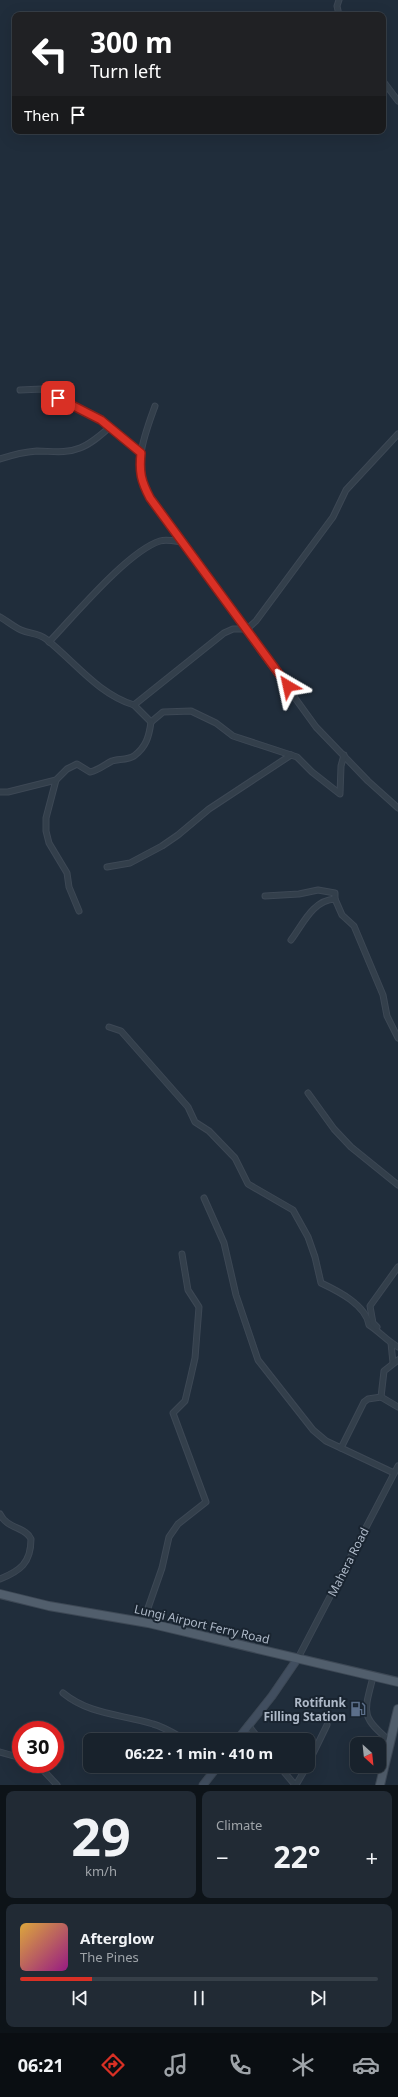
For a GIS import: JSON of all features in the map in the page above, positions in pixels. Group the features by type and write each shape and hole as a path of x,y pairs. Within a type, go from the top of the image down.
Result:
{"main road":[{"name":"Lungi Airport Ferry Road","path":"0,1594 49,1606 148,1623 398,1682"},
{"path":"380,1785 398,1710"}],"street":[{"path":"338,12 337,6 339,0"},
{"path":"386,85 398,101"},
{"path":"20,390 42,389 101,420 141,453"},
{"path":"154,406 142,440 140,467 142,483 163,518 247,629 316,727 368,781 398,808"},
{"path":"0,459 14,454 37,451 62,453 79,449 95,440 110,427"},
{"path":"134,705 224,633 233,629 247,629 256,621 333,517 346,490 398,434"},
{"path":"49,642 104,584 138,553 162,540 182,542"},
{"path":"0,617 21,630 36,632 86,676 120,700 134,705 151,722"},
{"path":"79,910 69,887 67,874 48,843 46,818 56,780 67,769 77,764 90,772 99,770 111,762 133,757 146,745 149,738 151,722 163,712 191,710 216,723 233,736 297,757 312,772 340,794 341,766 344,755"},
{"path":"107,868 130,863 162,846 178,835 209,809 291,755"},
{"path":"0,792 8,792 56,780"},
{"path":"265,896 300,894 318,890 335,893 335,899 342,915 354,926 383,995 386,1016 398,1038"},
{"path":"291,940 316,906 325,899 335,899"},
{"path":"109,1027 121,1031 188,1107 195,1122 209,1130 235,1158 248,1184 292,1210 308,1237 315,1257 320,1283 333,1288 359,1307 368,1317 369,1325 382,1333"},
{"path":"308,1092 334,1129 351,1147 398,1185"},
{"path":"204,1198 224,1242 236,1295 258,1360 312,1430 326,1441 394,1473"},
{"path":"148,1623 148,1608 164,1562 169,1537 178,1524 206,1502 173,1413 185,1401 190,1380 195,1358 198,1307 188,1290 182,1254"},
{"path":"398,1267 370,1306 373,1323 391,1343 398,1347"},
{"path":"391,1343 393,1363"},
{"path":"381,1397 384,1371 398,1360"},
{"path":"340,1448 364,1402 368,1399 381,1397 398,1408"},
{"name":"Mahera Road","path":"298,1658 398,1466"},
{"path":"0,1514 5,1522 28,1534 31,1538 23,1568 0,1579"},
{"path":"242,1733 272,1696 298,1658"},
{"path":"373,1677 365,1708 372,1726 390,1741"},
{"path":"63,1693 83,1706 96,1711 153,1724 172,1733"},
{"path":"248,1725 254,1733"},
{"path":"315,1750 327,1725"},
{"path":"0,1752 12,1755"},
{"path":"46,1773 57,1785"},
{"path":"203,1785 212,1773"},
{"path":"285,1773 295,1785 303,1773"}],"place":[{"name":"Rotifunk Filling Station","path":"358,1709"}],"route":[{"path":"58,398 101,420 141,453 140,467 142,483 150,498 163,518 288,686"}]}
